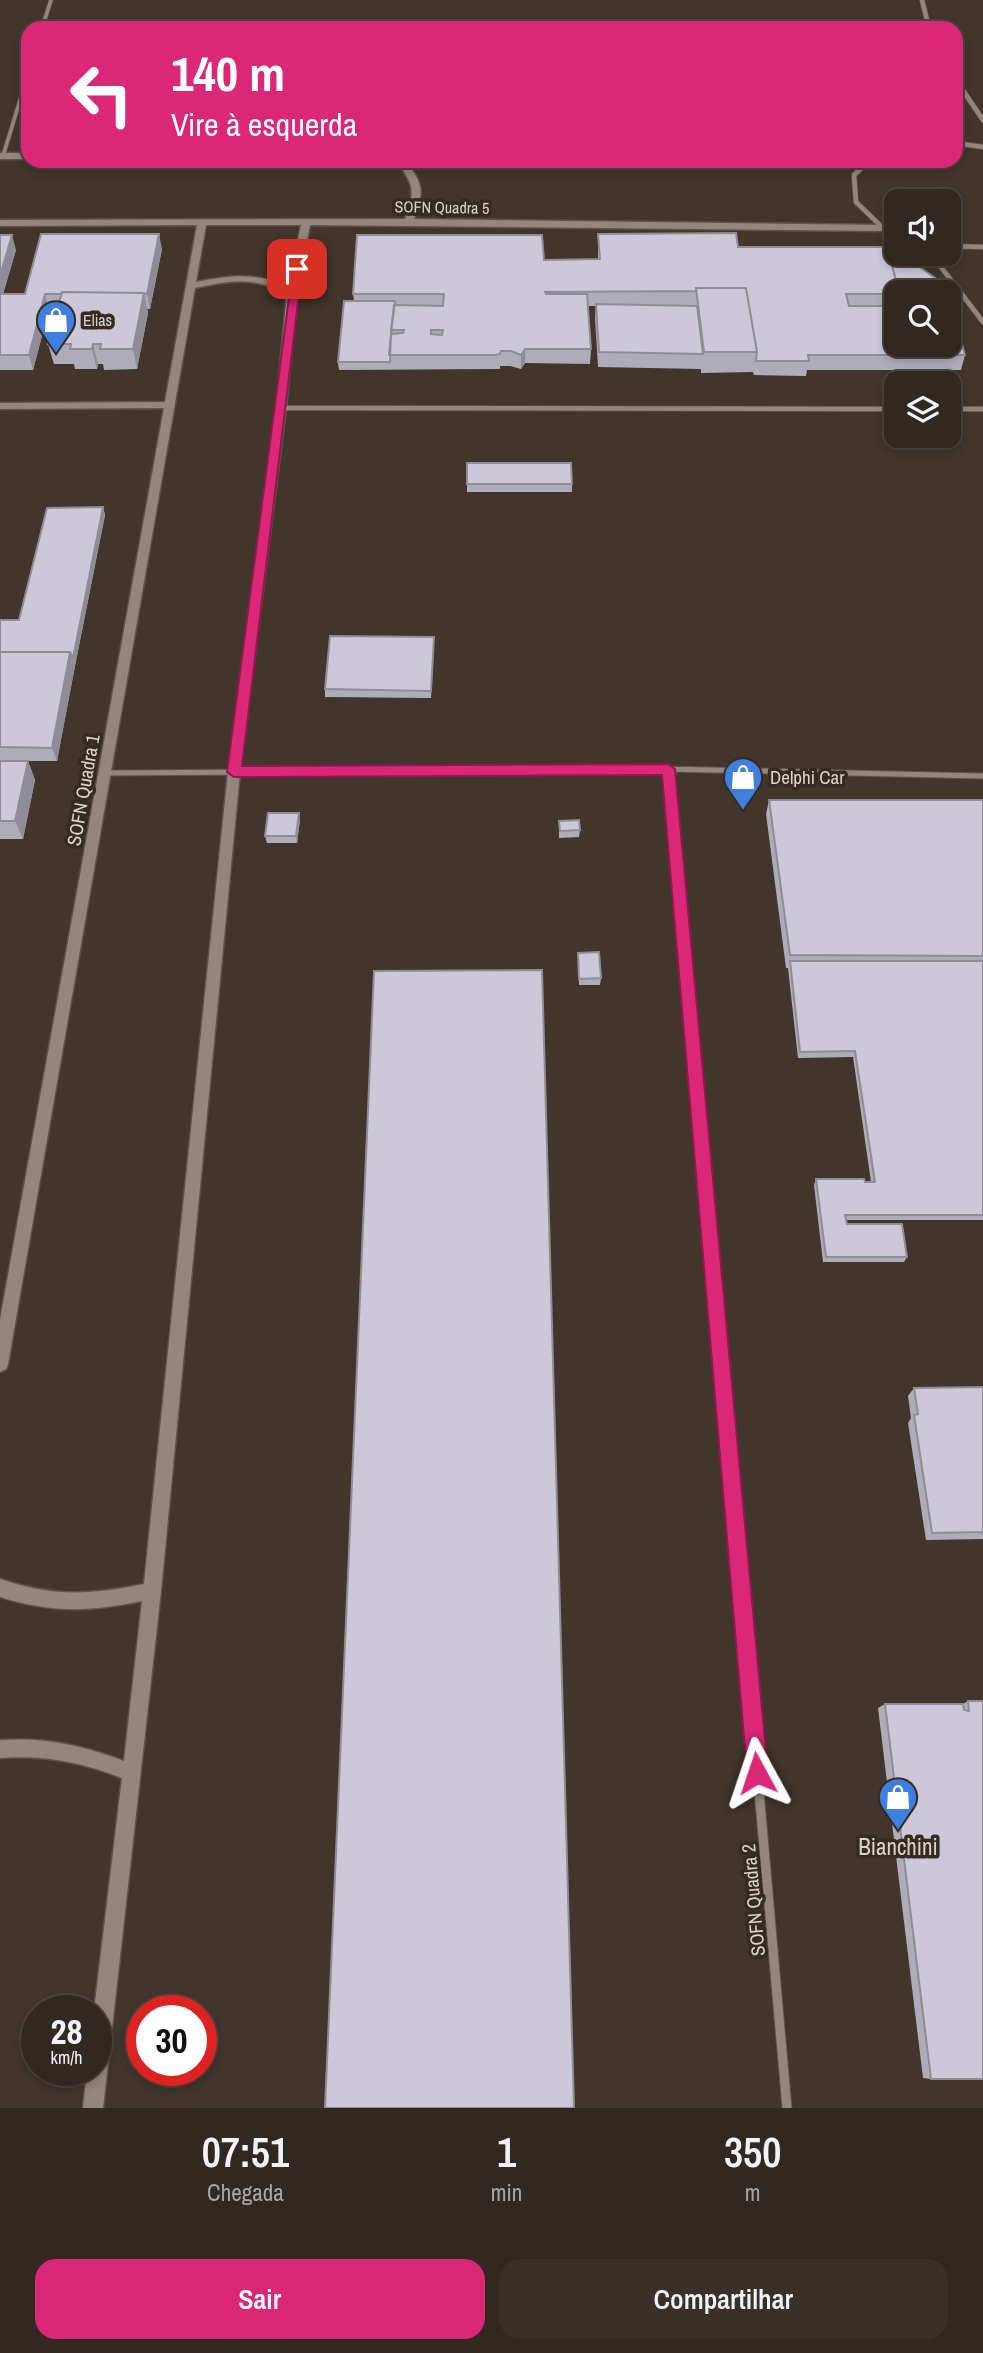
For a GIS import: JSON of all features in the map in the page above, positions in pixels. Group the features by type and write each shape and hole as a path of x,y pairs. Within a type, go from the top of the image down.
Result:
{"street":[{"path":"922,0 927,21"},
{"path":"963,90 983,120"},
{"path":"963,144 983,147"},
{"path":"1,156 21,156"},
{"path":"406,168 415,178 418,188 418,198 408,222"},
{"path":"862,168 854,175 856,202 883,228"},
{"path":"93,2108 152,1591 234,772 281,408 292,292 306,222"},
{"name":"SOFN Quadra 5","path":"0,223 408,222 883,228"},
{"name":"SOFN Quadra 1","path":"0,1364 202,223"},
{"path":"961,248 983,247"},
{"path":"940,266 983,322"},
{"path":"192,286 247,276 268,280 292,292"},
{"path":"0,406 170,405"},
{"path":"106,773 668,769 983,776"},
{"name":"SOFN Quadra 2","path":"668,769 787,2108"},
{"path":"0,1588 58,1604 98,1601 152,1591"},
{"path":"0,1749 45,1746 84,1754 131,1773"}],"lane":[{"path":"44,21 51,0"},
{"path":"1,156 21,95"},
{"path":"281,408 884,409"},
{"path":"961,410 983,410"}],"building":[{"path":"736,233 738,247 884,247 884,266 892,266 896,280 884,280 884,294 846,294 849,306 884,306 884,355 808,355 809,361 756,361 757,352 746,288 696,288 696,291 545,292 587,294 591,349 525,349 521,355 501,351 500,354 494,355 389,355 391,334 403,333 404,330 391,330 394,305 443,306 444,294 353,294 357,235 542,235 544,260 600,259 598,234","holes":["431,330 443,330 442,335 431,334"]},
{"path":"41,234 159,234 147,294 45,294 29,355 0,355 0,294 25,294"},
{"path":"0,235 12,235 0,276"},
{"path":"892,266 918,266 938,280 896,280"},
{"path":"696,288 746,288 757,352 704,352"},
{"path":"62,292 144,293 133,349 100,349 101,344 93,344 92,349 70,349 71,344 48,344"},
{"path":"344,301 395,301 390,362 338,362"},
{"path":"596,304 697,306 703,354 599,352"},
{"path":"467,463 571,463 572,484 467,484"},
{"path":"103,507 73,658 70,652 0,652 0,620 19,620 47,508"},
{"path":"330,636 434,637 431,691 325,689"},
{"path":"0,652 70,652 52,748 0,747"},
{"path":"0,761 28,761 15,821 0,821"},
{"path":"769,800 983,800 983,956 790,955"},
{"path":"268,813 299,813 296,836 265,836"},
{"path":"579,820 580,830 560,831 559,821"},
{"path":"599,952 601,978 579,979 578,953"},
{"path":"790,961 983,961 983,1215 845,1215 847,1224 902,1224 907,1257 826,1257 816,1179 864,1179 865,1182 875,1182 855,1051 800,1052"},
{"path":"542,970 574,2108 325,2108 374,971"},
{"path":"983,1387 983,1532 932,1533 914,1415 918,1414 914,1388"},
{"path":"968,1701 983,1701 983,2079 931,2079 885,1704 963,1704 964,1710 969,1711"}],"place":[{"name":"Elias","path":"56,354"},
{"name":"Delphi Car","path":"743,811"},
{"name":"Bianchini","path":"898,1831"}],"route":[{"path":"297,269 292,292 281,408 234,772 668,769 757,1773"}]}
